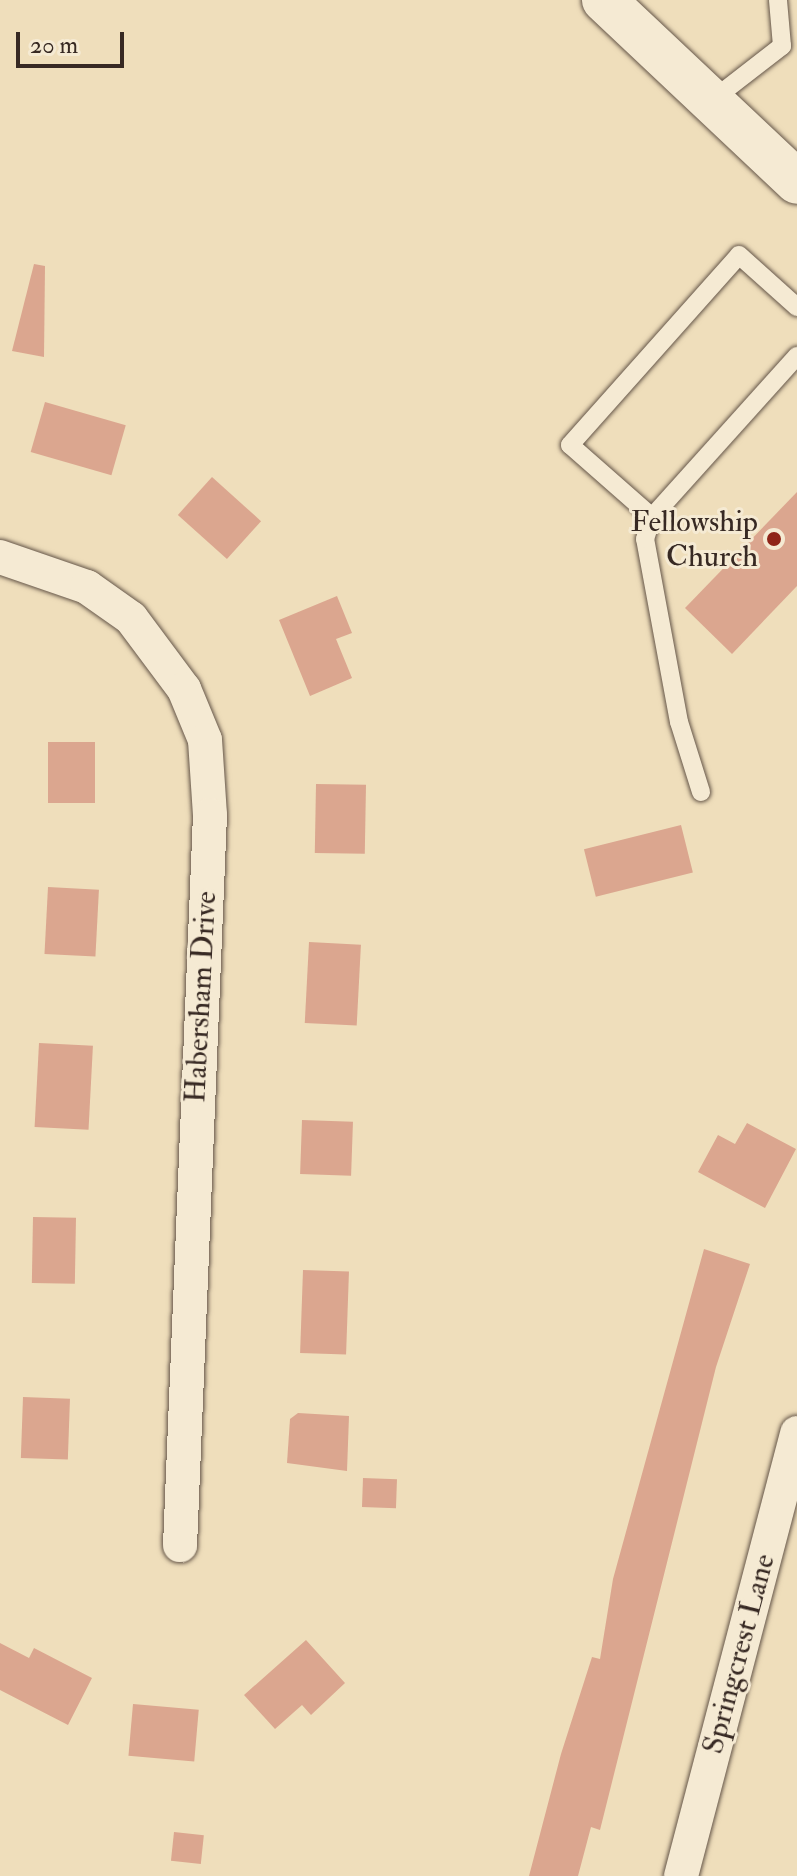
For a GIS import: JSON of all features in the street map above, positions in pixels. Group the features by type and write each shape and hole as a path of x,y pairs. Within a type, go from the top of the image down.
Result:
{"main road":[{"path":"604,0 797,182"}],"street":[{"name":"Habersham Drive","path":"0,557 87,587 131,618 184,689 205,740 210,815 180,1545"},
{"name":"Springcrest Lane","path":"681,1876 797,1433"}],"lane":[{"path":"711,101 790,46 778,0"},
{"path":"652,517 570,445 739,255 797,307"},
{"path":"701,792 649,579 645,539 652,517 797,356"}],"building":[{"path":"34,264 45,266 44,357 12,351"},
{"path":"45,402 126,425 111,475 31,452"},
{"path":"212,477 261,521 227,559 178,515"},
{"name":"Fellowship Church","path":"797,492 797,586 732,654 685,608"},
{"path":"337,596 352,633 336,639 352,678 310,696 279,620"},
{"path":"48,742 95,742 95,803 48,803"},
{"path":"316,784 366,785 365,854 315,853"},
{"path":"681,825 693,873 596,897 584,849"},
{"path":"48,887 99,890 95,957 44,954"},
{"path":"309,942 361,945 357,1026 305,1023"},
{"path":"39,1043 93,1046 89,1130 35,1127"},
{"path":"302,1120 353,1122 351,1176 300,1174"},
{"path":"747,1123 796,1149 765,1208 698,1172 718,1135 735,1144"},
{"path":"33,1217 76,1218 75,1284 32,1283"},
{"path":"704,1249 750,1264 716,1367 600,1830 591,1827 578,1876 529,1876 561,1754 592,1657 600,1659 613,1579"},
{"path":"303,1270 349,1272 346,1355 300,1353"},
{"path":"23,1397 70,1399 68,1460 21,1458"},
{"path":"298,1413 349,1416 347,1471 287,1463 290,1419"},
{"path":"363,1478 397,1479 396,1508 362,1507"},
{"path":"306,1640 345,1683 311,1715 302,1705 275,1729 244,1695"},
{"path":"0,1643 29,1658 34,1648 92,1678 68,1725 0,1690"},
{"path":"133,1704 199,1710 194,1762 128,1756"},
{"path":"174,1832 204,1835 201,1864 171,1861"}],"place":[{"name":"Fellowship Church","path":"774,539"}]}
